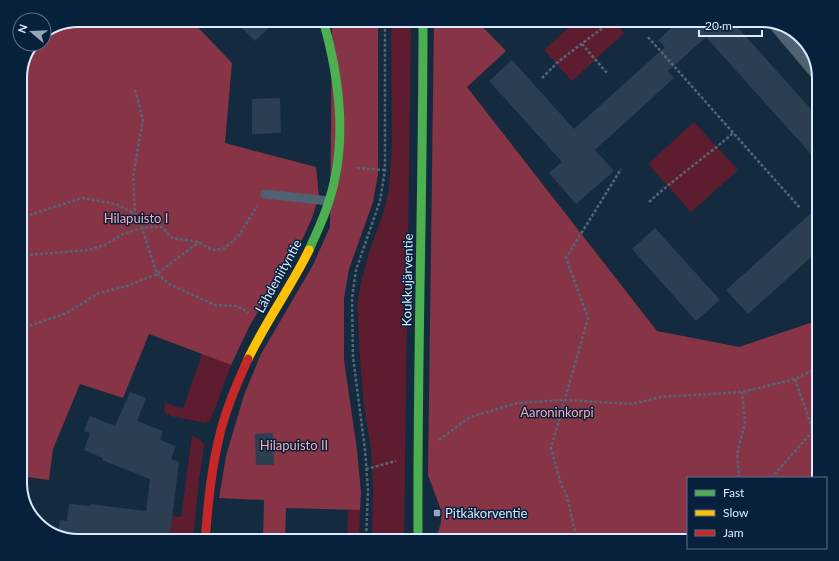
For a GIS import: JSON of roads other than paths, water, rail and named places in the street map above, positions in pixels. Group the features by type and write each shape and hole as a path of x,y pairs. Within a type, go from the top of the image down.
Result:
{"street":[{"name":"Lähdeniityntie","path":"206,534 210,491 220,434 230,400 246,362 267,322 303,261 318,230 329,200 336,170 340,138 337,78 331,46 325,27"},
{"name":"Koukkujärventie","path":"418,534 417,457 423,27"},
{"path":"784,32 809,62"}],"lane":[{"path":"265,194 329,200"}],"place":[{"name":"Pitkäkorventie","path":"437,513"}],"park label":[{"name":"Hilapuisto I","path":"136,218"},
{"name":"Aaroninkorpi","path":"557,412"},
{"name":"Hilapuisto II","path":"294,445"}]}
